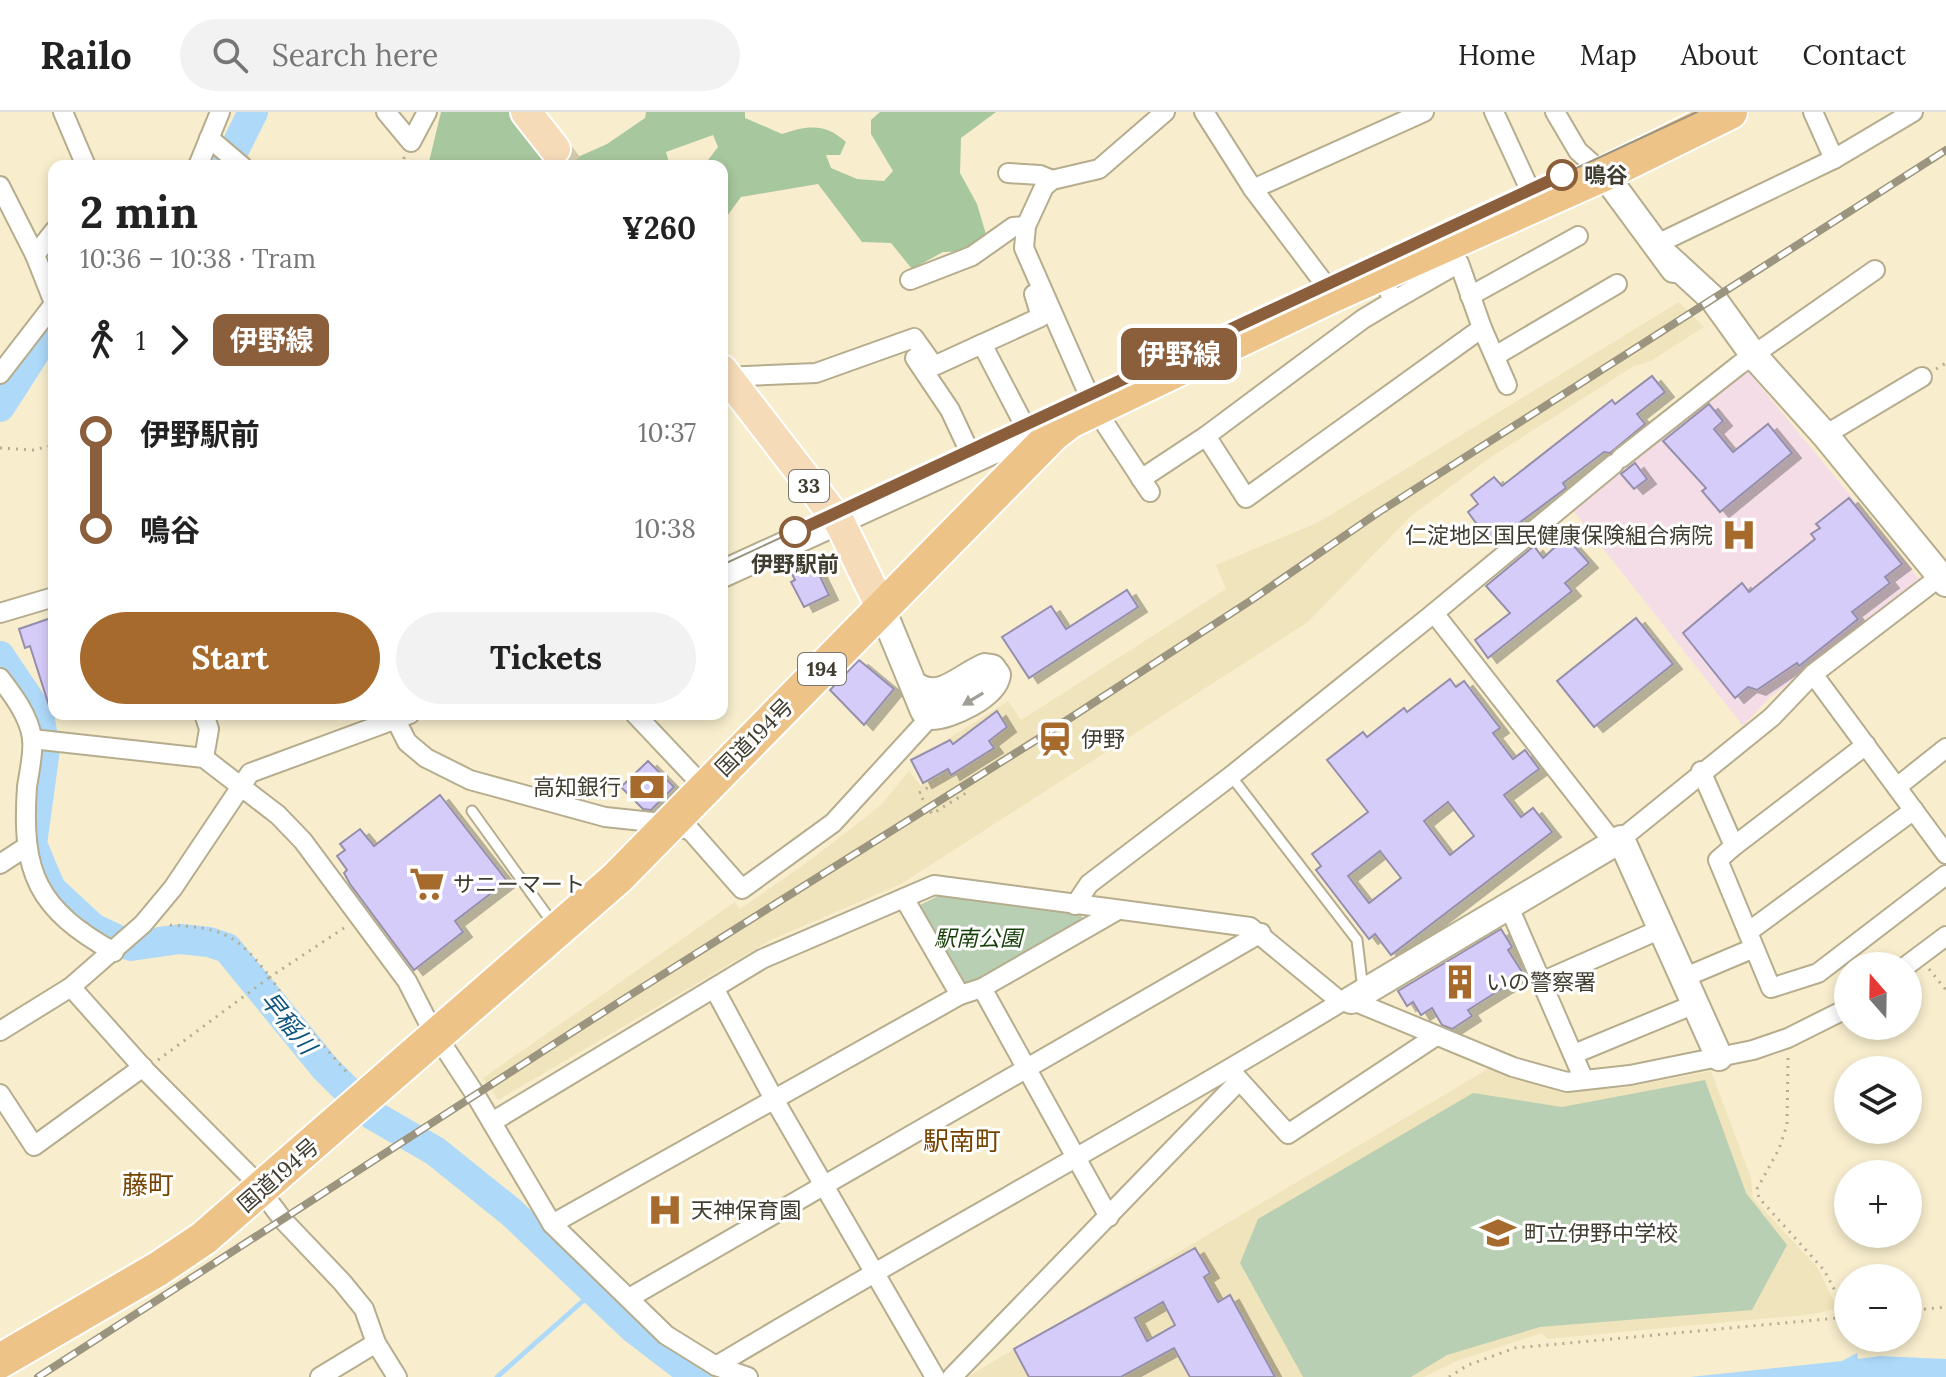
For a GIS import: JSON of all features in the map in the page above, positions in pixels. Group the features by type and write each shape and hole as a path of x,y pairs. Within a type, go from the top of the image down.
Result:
{"highway":[{"name":"国道194号","path":"0,1361 181,1254 262,1190 617,878 882,609 1041,434 1333,295 1387,287 1537,205 1730,112"}],"main road":[{"path":"526,112 555,149"},
{"name":"33","path":"728,380 840,523 882,609"}],"street":[{"path":"63,112 83,160"},
{"path":"200,160 220,112"},
{"path":"386,112 411,142 427,112"},
{"path":"1008,173 1040,175 1052,180 1099,169 1165,112"},
{"path":"1204,112 1253,189 1333,295"},
{"path":"1253,189 1424,112"},
{"path":"1494,112 1537,205"},
{"path":"716,1366 875,1270 1077,1158 1234,1076 1352,998 1617,840 1772,717 1813,674 1944,580 1825,435 1753,355 1701,308 1604,174 1578,151 1555,112"},
{"path":"1813,112 1834,159"},
{"path":"1661,249 1834,159 1913,112"},
{"path":"209,138 235,160"},
{"path":"1052,180 1034,203 1026,226 1024,248 1028,263 1094,407 1145,486 1206,436 1363,319 1387,287 1459,263 1507,385"},
{"path":"0,186 35,255 48,289"},
{"path":"910,280 972,256 1013,227 1026,226"},
{"path":"1470,296 1578,236"},
{"path":"35,255 48,239"},
{"path":"728,374 816,373 914,338 934,366 1041,317 1028,279 1028,263"},
{"path":"1075,905 1089,884 1231,776 1617,461 1753,355 1875,270"},
{"path":"1495,356 1617,284"},
{"path":"0,374 48,312"},
{"path":"1206,436 1246,498 1482,328"},
{"path":"908,340 921,369 950,410 973,459"},
{"path":"728,571 840,523 973,459 1041,434 982,344"},
{"path":"1825,435 1922,377"},
{"path":"0,613 48,599"},
{"path":"882,609 924,711 931,716"},
{"path":"1434,613 1617,840 1719,1057"},
{"path":"403,720 407,742 426,758 470,780 605,817 671,824 691,831 742,889 833,823 931,716 953,711 989,689 996,683 997,675 992,668 985,667 937,694 924,692 913,684"},
{"path":"1813,674 1946,854"},
{"path":"0,678 23,714 32,739 26,847 34,881 58,911 88,938 114,952"},
{"path":"204,758 209,729 206,720"},
{"path":"0,1031 71,987 143,924 173,888 241,784 262,765 394,720"},
{"path":"641,720 704,787"},
{"path":"32,739 204,758 241,784 303,841 407,981 437,1036 552,1224 666,1335 716,1366 748,1377"},
{"path":"1866,745 1718,860 1771,988 1818,973 1946,875"},
{"path":"1897,787 1946,748"},
{"path":"1701,771 1734,846"},
{"path":"1683,978 1751,940 1914,810"},
{"path":"0,864 26,847"},
{"path":"492,1122 762,959 934,885 1250,927 1261,933 1304,974 1352,998 1513,1067 1567,1082 1630,1075 1719,1057 1788,1038 1834,1015"},
{"path":"904,898 960,995"},
{"path":"1509,907 1584,1080"},
{"path":"552,1224 1118,910"},
{"path":"1541,982 1661,929"},
{"path":"629,1298 1261,933"},
{"path":"1922,954 1946,936"},
{"path":"71,987 144,1069 262,1190 283,1220 364,1309 376,1343 397,1377"},
{"path":"714,988 775,1101 935,1377"},
{"path":"982,988 1109,1217"},
{"path":"1574,1054 1695,1004"},
{"path":"1234,1076 1288,1134 1436,1036"},
{"path":"0,1094 34,1146 144,1069"},
{"path":"952,1377 1109,1217 1234,1076"},
{"path":"320,1377 376,1343"}],"lane":[{"path":"1231,776 1357,940 1352,998"},
{"path":"472,811 557,930"}],"path":[{"path":"0,448 33,450 48,446"},
{"path":"948,775 919,793 932,814 966,793"},
{"path":"144,1069 270,977 360,917"},
{"path":"143,924 220,930 252,953 318,1041 371,1094"},
{"path":"1922,970 1946,990"},
{"path":"1788,1038 1787,1125 1779,1149 1757,1189 1759,1198 1824,1270 1834,1289"},
{"path":"1922,1310 1946,1307"},
{"path":"1449,1377 1468,1365 1515,1348 1834,1317"}],"shaded area":[{"path":"1679,302 1704,327 1651,361 1634,366 1491,457 1412,515 1308,622 901,884 771,940 498,1100 483,1078 735,902 740,909 813,858 881,805 909,771 921,786 944,773 932,749 1008,701 1021,720 1226,589 1216,565 1319,522"},
{"name":"仁淀地区国民健康保険組合病院","path":"1746,369 1925,586 1769,698 1743,726 1571,508"},
{"name":"町立伊野中学校","path":"1488,1069 1561,1089 1622,1088 1711,1071 1751,1178 1753,1198 1818,1268 1834,1302 1834,1309 1815,1314 1547,1339 1542,1333 1457,1361 1424,1377 967,1377"}],"green space":[{"path":"441,112 509,112 555,160 429,160"},
{"path":"646,112 745,112 745,118 782,134 808,128 831,131 846,142 840,155 826,155 831,168 857,179 884,181 893,171 871,134 871,120 880,112 996,112 961,138 960,173 977,204 988,241 971,251 943,252 912,269 891,243 862,242 818,184 741,197 728,215 728,160 708,160 718,147 713,135 666,152 668,160 571,160 607,144 645,118"},
{"name":"駅南公園","path":"938,896 1080,913 1084,921 968,986 959,982 918,906"},
{"name":"町立伊野中学校","path":"1705,1080 1746,1193 1787,1245 1752,1310 1540,1327 1447,1355 1411,1377 1303,1377 1240,1263 1258,1219 1473,1093 1562,1107"}],"water":[{"path":"1857,1353 1858,1359 1880,1356 1946,1359 1946,1377 1690,1377 1842,1361"}],"building":[{"path":"1652,376 1665,392 1637,414 1645,424 1610,453 1604,452 1563,483 1566,488 1491,544 1468,512 1478,504 1471,495 1494,477 1502,486 1612,400 1615,404"},
{"path":"1709,404 1723,421 1714,429 1733,452 1768,424 1792,453 1720,512 1702,491 1706,488 1663,441"},
{"path":"1635,463 1647,479 1634,489 1621,474"},
{"path":"1849,498 1902,564 1885,577 1890,583 1852,612 1858,619 1799,666 1797,663 1757,690 1748,687 1735,698 1683,633 1742,583 1749,592 1815,539 1811,534 1820,528 1816,524"},
{"path":"1566,537 1589,563 1565,583 1572,591 1488,658 1475,640 1510,613 1486,586 1534,546 1543,558"},
{"path":"814,564 829,595 804,607 791,582 795,580 792,574"},
{"path":"1127,590 1138,607 1029,678 1002,637 1051,606 1066,629"},
{"path":"1636,618 1673,664 1594,727 1557,681"},
{"path":"48,619 48,703 30,646 25,648 19,629"},
{"path":"859,660 894,689 864,725 830,690"},
{"path":"1450,679 1456,687 1464,681 1500,728 1493,733 1513,759 1525,750 1539,769 1504,795 1521,817 1533,808 1552,832 1391,955 1375,934 1369,939 1316,870 1321,866 1312,854 1368,812 1327,760 1363,732 1367,737 1404,708 1407,712","holes":["1448,802 1474,836 1450,855 1424,821","1380,851 1401,878 1369,903 1348,876"]},
{"path":"997,711 1007,727 989,741 994,748 951,775 948,769 923,783 911,760 950,740 953,744"},
{"name":"高知銀行","path":"648,761 674,787 651,810 643,809 621,787"},
{"name":"サニーマート","path":"440,795 507,881 455,921 463,932 414,970 350,884 344,873 347,870 337,856 345,850 340,844 360,829 374,846"},
{"name":"いの警察署","path":"1501,929 1512,947 1508,950 1524,975 1468,1010 1472,1016 1452,1029 1442,1025 1432,1008 1421,1015 1413,1002 1407,1006 1398,991"},
{"path":"1195,1248 1210,1273 1204,1277 1218,1302 1230,1295 1275,1377 1190,1377 1174,1348 1121,1377 1029,1377 1014,1349","holes":["1163,1302 1175,1325 1147,1341 1135,1318"]}],"waterway":[{"name":"早稲川","path":"229,160 253,112"},
{"name":"早稲川","path":"0,407 48,335"},
{"name":"早稲川","path":"0,656 39,714 45,749 32,844 51,889 93,928 131,946 180,939 209,942 227,948 325,1068 371,1114 435,1151 511,1212 632,1327 697,1377"},
{"path":"497,1377 583,1301"}],"tunnel":[{"path":"555,149 563,160"}],"tram line":[{"path":"728,562 1697,112"},
{"name":"伊野線","path":"795,532 1562,175"}],"railway":[{"path":"38,1377 627,997 1041,737 1250,601 1379,512 1946,150"}],"place":[{"name":"鳴谷","path":"1562,175"},
{"name":"伊野駅前","path":"795,532"},
{"name":"仁淀地区国民健康保険組合病院","path":"1739,535"},
{"name":"伊野","path":"1055,739"},
{"name":"高知銀行","path":"647,787"},
{"name":"サニーマート","path":"427,884"},
{"name":"いの警察署","path":"1460,982"},
{"name":"天神保育園","path":"665,1210"},
{"name":"町立伊野中学校","path":"1498,1233"}],"district":[{"name":"駅南町","path":"962,1141"},
{"name":"藤町","path":"148,1185"}]}
